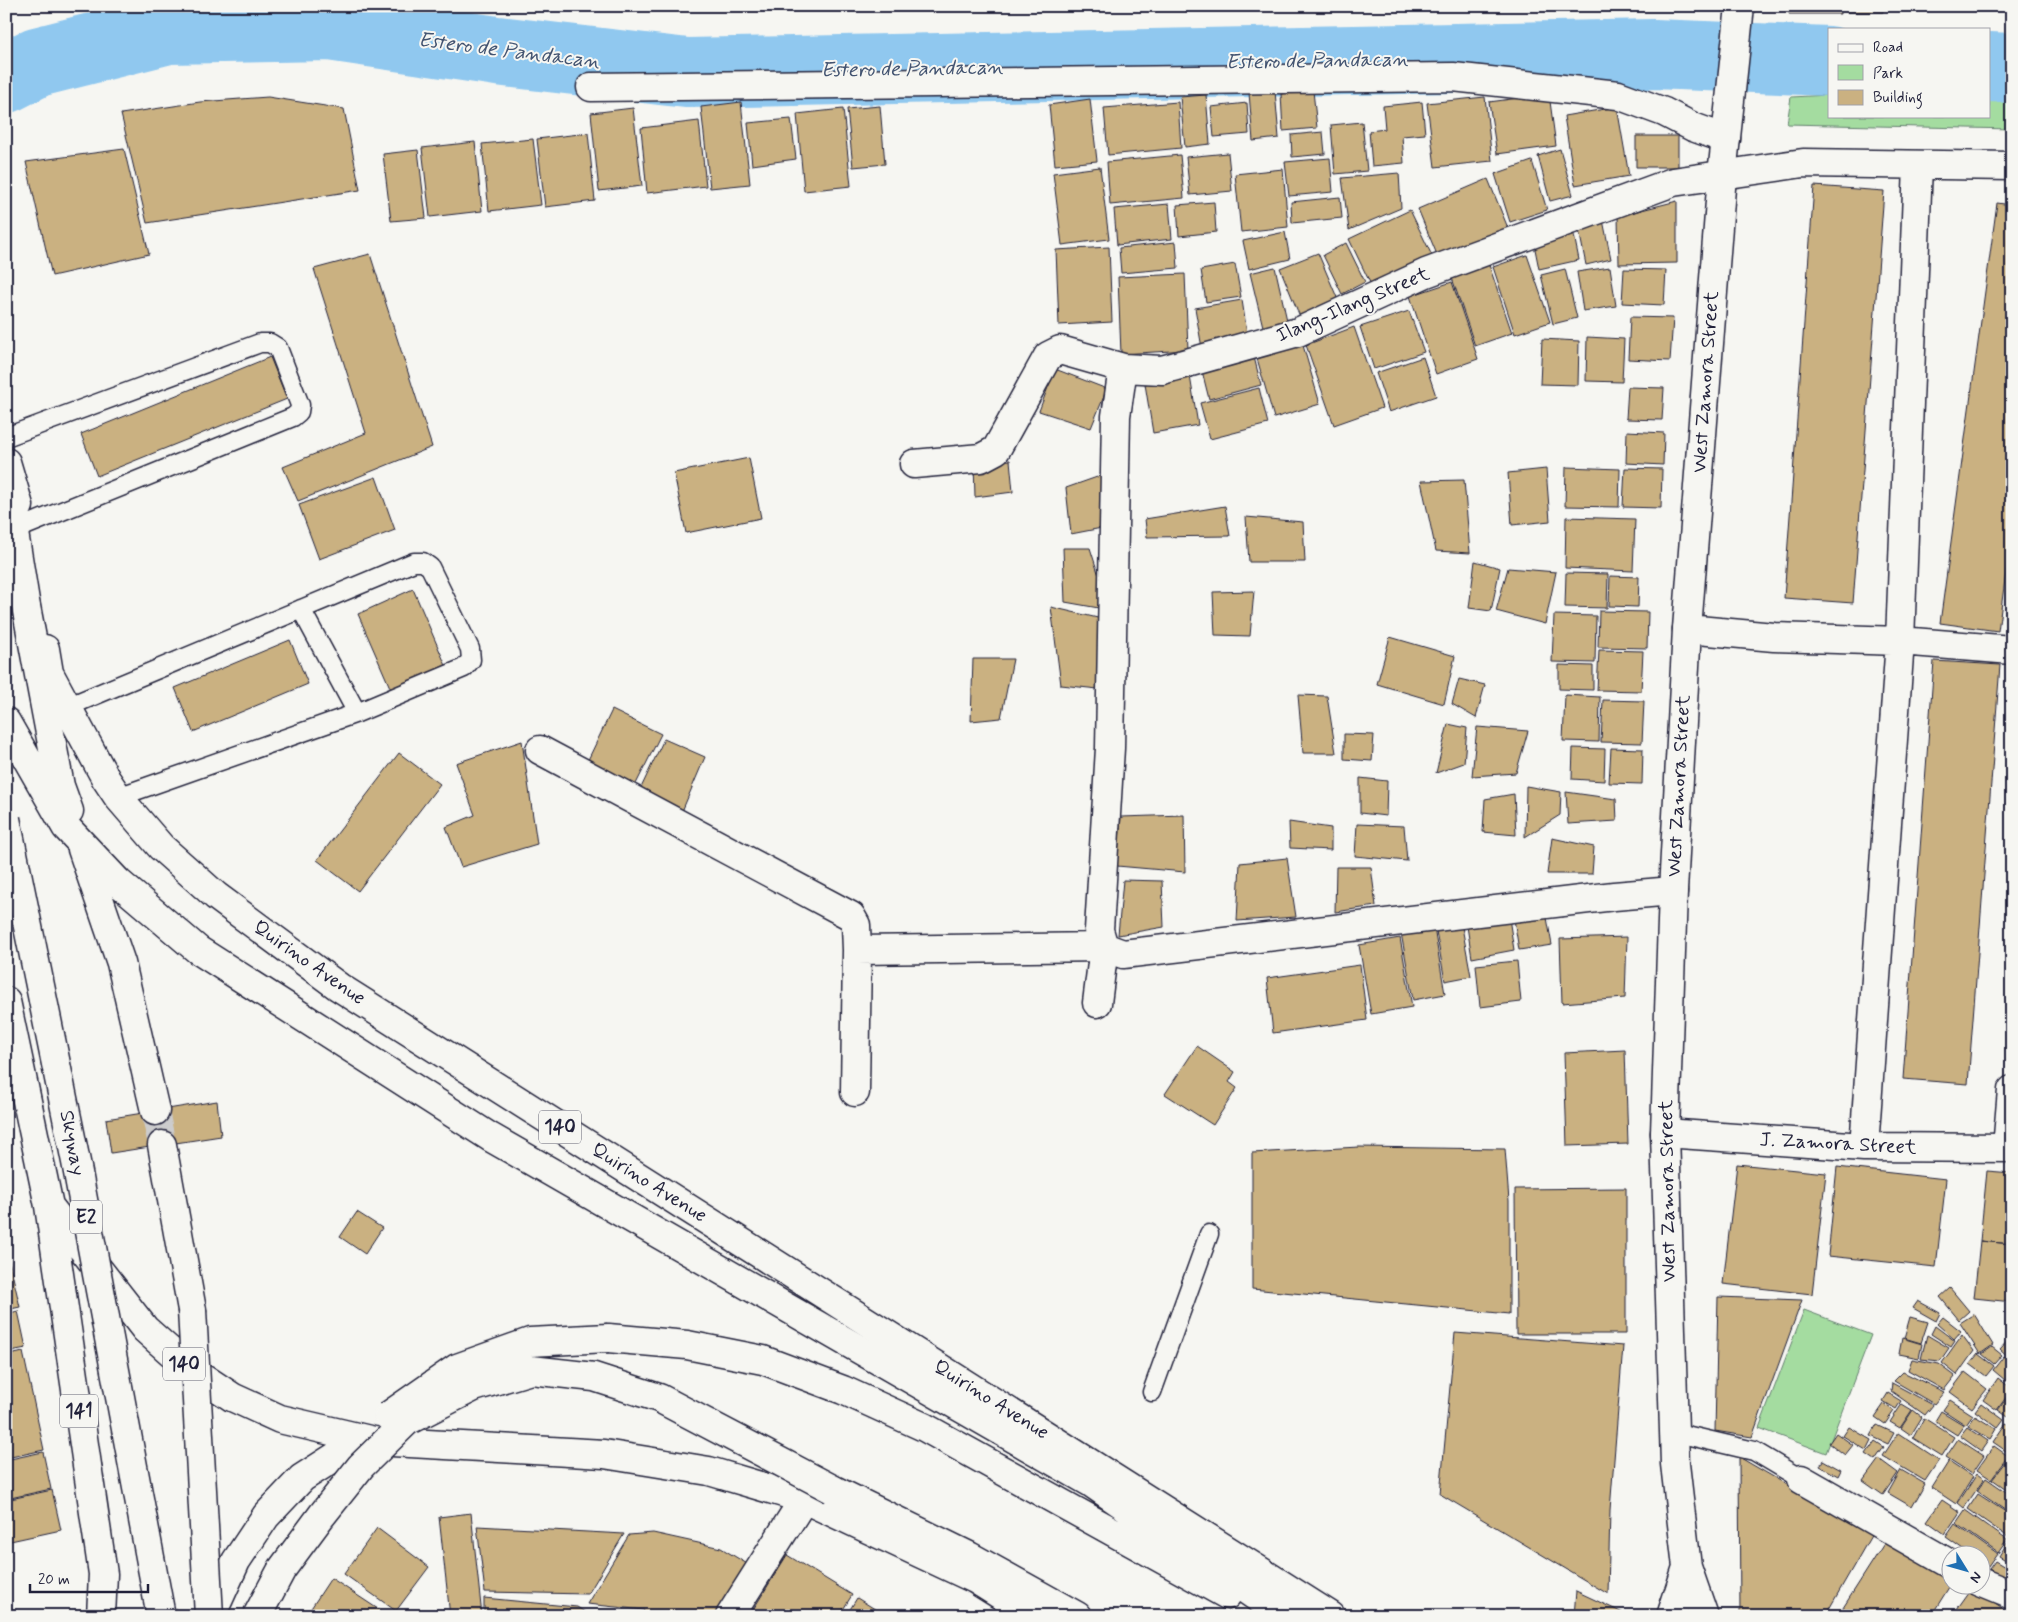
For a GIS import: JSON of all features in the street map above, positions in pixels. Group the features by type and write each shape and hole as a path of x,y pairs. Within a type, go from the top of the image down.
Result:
{"main road":[{"name":"West Zamora Street","path":"1704,1616 1687,1567 1673,1432 1665,1133 1673,891 1687,629 1722,175 1739,11"},
{"path":"591,87 1453,77 1618,95 1664,112 1693,127 1727,130"},
{"name":"Ilang-Ilang Street","path":"914,464 980,458 996,450 1048,356 1060,350 1123,368 1162,370 1298,332 1426,273 1673,182 1803,163 2012,166"},
{"path":"1864,1147 1900,641 1918,165"},
{"path":"1097,1003 1104,947 1098,930 1110,748 1116,416 1123,368"},
{"name":"Quirino Avenue","path":"6,462 25,526 49,673 106,779 118,796 161,847 216,896 339,987 1331,1616"},
{"path":"6,483 24,601 60,786 121,963 155,1111"},
{"path":"1687,629 1774,637 1900,641 2012,650"},
{"path":"6,722 66,827 118,882 198,950 490,1137 1090,1482 1284,1616"},
{"path":"540,750 851,916 856,924 857,950 855,1092"},
{"name":"Skyway","path":"6,819 78,1172 161,1616"},
{"name":"Skyway","path":"6,876 66,1168 149,1616"},
{"path":"857,950 1104,947 1123,954 1614,896 1673,891"},
{"name":"140","path":"6,1001 49,1206 145,1329 190,1369 232,1397 280,1419 374,1441 604,1454 709,1471 804,1499 974,1579 1034,1616"},
{"path":"2009,1148 2012,1090"},
{"name":"J. Zamora Street","path":"1665,1133 1864,1147 2009,1148"},
{"path":"162,1145 192,1310 210,1616"},
{"name":"141","path":"49,1206 103,1574 101,1616"},
{"path":"242,1616 269,1560 346,1455 394,1411 457,1368 530,1342 608,1338 688,1345 763,1360 843,1390 924,1427 1265,1616"},
{"path":"257,1616 282,1569 322,1515 361,1466 407,1422 474,1387 530,1370 594,1377 659,1398 832,1489 969,1556 1077,1616"},
{"path":"210,1616 236,1560 266,1516 302,1478 341,1453 374,1441"},
{"path":"1802,1479 1940,1558"},
{"path":"730,1616 804,1499"},
{"name":"West Zamora Street","path":"1671,1616 1687,1567"},
{"path":"1990,1586 2012,1595"}],"lane":[{"path":"6,437 260,343 270,343 278,348 300,405 299,412 294,417 25,526"},
{"path":"67,707 414,562 423,562 430,567 470,649 471,660 464,668 357,713 118,796"},
{"path":"301,609 357,713"},
{"path":"1152,1392 1209,1234"},
{"path":"1673,1432 1754,1451 1802,1479"}],"green space":[{"path":"1828,95 1828,118 1990,118 1990,95 2012,97 2012,129 1787,124 1791,97"},
{"path":"1804,1310 1871,1335 1826,1453 1759,1428"}],"building":[{"path":"1789,6 1840,6 1840,14 1789,14"},
{"path":"1846,6 1883,6 1883,12 1846,12"},
{"path":"1889,6 1920,6 1920,9 1889,10"},
{"path":"1275,91 1279,138 1253,141 1249,93"},
{"path":"1313,91 1317,128 1283,131 1281,94"},
{"path":"1549,94 1556,146 1497,154 1489,102"},
{"path":"1206,95 1210,144 1185,147 1180,97"},
{"path":"268,97 344,109 360,190 147,223 121,114 200,102"},
{"path":"1485,97 1492,161 1435,167 1427,103"},
{"path":"1090,99 1097,161 1055,165 1049,105"},
{"path":"741,102 750,184 710,188 701,107"},
{"path":"1178,102 1181,148 1108,155 1104,108"},
{"path":"1422,102 1425,134 1402,136 1404,163 1372,166 1369,131 1385,129 1383,106"},
{"path":"1247,103 1249,134 1214,137 1211,107"},
{"path":"880,106 885,164 853,167 847,109"},
{"path":"1617,107 1629,176 1575,185 1564,116"},
{"path":"633,108 642,186 599,191 591,113"},
{"path":"843,109 851,186 804,191 797,114"},
{"path":"791,119 796,159 752,165 748,123"},
{"path":"699,121 706,186 647,193 641,128"},
{"path":"1362,122 1367,171 1335,174 1331,125"},
{"path":"1323,132 1325,154 1292,157 1291,135"},
{"path":"588,133 595,201 545,207 537,139"},
{"path":"1636,136 1678,136 1678,167 1636,167"},
{"path":"533,139 541,205 489,211 482,144"},
{"path":"475,142 482,211 430,217 422,148"},
{"path":"124,149 149,254 52,276 26,162"},
{"path":"1560,149 1573,195 1550,201 1538,156"},
{"path":"418,150 426,218 391,221 383,154"},
{"path":"1228,153 1232,191 1190,195 1186,157"},
{"path":"1180,155 1184,198 1110,205 1107,162"},
{"path":"1330,158 1333,192 1289,196 1285,162"},
{"path":"1532,161 1547,210 1510,222 1495,174"},
{"path":"1100,167 1109,239 1062,245 1053,173"},
{"path":"1283,169 1288,227 1241,232 1235,174"},
{"path":"1399,173 1401,208 1349,230 1342,178"},
{"path":"1488,179 1508,228 1438,257 1418,209"},
{"path":"1814,186 1884,191 1853,603 1784,598"},
{"path":"1340,197 1342,218 1292,223 1291,202"},
{"path":"1677,201 1677,263 1619,264 1618,216"},
{"path":"1214,202 1216,232 1179,236 1177,205"},
{"path":"1997,203 2012,205 2012,528 1998,631 1940,623"},
{"path":"1169,204 1172,239 1117,245 1114,209"},
{"path":"1410,210 1435,262 1374,291 1349,239"},
{"path":"1603,220 1611,259 1586,265 1578,225"},
{"path":"1573,230 1579,260 1539,269 1533,239"},
{"path":"1285,232 1290,259 1249,269 1243,241"},
{"path":"1176,242 1178,268 1121,273 1119,248"},
{"path":"1346,243 1365,282 1342,294 1323,255"},
{"path":"1109,247 1112,322 1059,325 1056,250"},
{"path":"1318,253 1341,307 1303,324 1280,268"},
{"path":"370,254 432,447 298,501 283,467 366,433 314,269"},
{"path":"1527,255 1550,322 1515,334 1493,267"},
{"path":"1488,262 1512,333 1475,346 1451,275"},
{"path":"1235,264 1241,297 1206,302 1201,270"},
{"path":"1275,267 1288,325 1264,331 1250,273"},
{"path":"1610,267 1616,306 1583,311 1577,272"},
{"path":"1565,269 1577,318 1553,324 1541,275"},
{"path":"1624,269 1666,270 1664,305 1622,303"},
{"path":"1185,274 1188,350 1121,354 1118,277"},
{"path":"1452,282 1478,359 1436,374 1410,296"},
{"path":"1242,300 1248,340 1202,348 1195,308"},
{"path":"1409,311 1424,352 1374,369 1360,327"},
{"path":"1630,317 1673,318 1670,361 1628,359"},
{"path":"1354,327 1382,408 1334,425 1306,345"},
{"path":"1587,337 1624,339 1622,382 1586,381"},
{"path":"1542,339 1579,341 1578,385 1540,384"},
{"path":"1302,342 1320,404 1274,418 1256,355"},
{"path":"1253,353 1261,385 1209,399 1201,367"},
{"path":"270,357 287,399 97,476 81,434"},
{"path":"1423,357 1436,396 1389,412 1376,373"},
{"path":"1055,369 1107,389 1091,428 1039,411"},
{"path":"1190,376 1198,425 1153,433 1145,384"},
{"path":"1628,387 1664,388 1662,420 1626,419"},
{"path":"1259,388 1268,424 1210,439 1200,403"},
{"path":"1627,431 1664,433 1663,465 1626,463"},
{"path":"749,458 761,518 686,533 674,473"},
{"path":"1010,460 1013,492 975,497 974,463"},
{"path":"1566,467 1620,469 1619,507 1565,506"},
{"path":"1625,468 1662,469 1661,508 1623,507"},
{"path":"1546,469 1550,521 1512,525 1508,473"},
{"path":"1100,476 1112,526 1071,534 1066,488"},
{"path":"376,477 395,530 319,559 299,505"},
{"path":"1464,480 1470,553 1436,551 1421,481"},
{"path":"1225,506 1230,536 1147,537 1145,519"},
{"path":"1246,517 1303,522 1305,562 1249,562"},
{"path":"1566,517 1635,519 1633,571 1565,568"},
{"path":"1063,548 1090,548 1110,610 1065,602"},
{"path":"1475,561 1500,568 1491,611 1469,608"},
{"path":"1508,568 1556,572 1545,624 1496,611"},
{"path":"1566,573 1608,574 1607,608 1565,607"},
{"path":"1610,576 1639,577 1638,607 1609,606"},
{"path":"413,589 447,668 392,692 358,614"},
{"path":"1254,591 1250,636 1215,635 1213,592"},
{"path":"1051,607 1102,619 1098,689 1061,685"},
{"path":"1599,611 1648,612 1647,648 1598,647"},
{"path":"1554,615 1596,616 1595,663 1552,662"},
{"path":"1390,637 1455,656 1444,704 1377,684"},
{"path":"290,640 308,684 193,732 175,688"},
{"path":"1599,650 1643,651 1641,691 1597,690"},
{"path":"973,659 1013,659 1001,718 971,721"},
{"path":"1934,661 2000,665 1968,1084 1903,1079"},
{"path":"1559,665 1593,666 1593,690 1559,689"},
{"path":"1459,679 1485,685 1476,718 1452,704"},
{"path":"1298,695 1327,696 1336,753 1303,753"},
{"path":"1565,695 1600,697 1599,742 1563,741"},
{"path":"1603,700 1644,701 1642,743 1601,742"},
{"path":"612,710 661,734 635,786 587,762"},
{"path":"1448,724 1467,728 1464,763 1436,773"},
{"path":"1477,727 1528,731 1516,773 1472,776"},
{"path":"1344,734 1374,735 1372,761 1344,759"},
{"path":"664,739 705,757 680,816 640,790"},
{"path":"522,741 537,844 461,867 446,827 475,815 456,763"},
{"path":"1573,748 1605,749 1604,781 1572,779"},
{"path":"1611,748 1643,749 1642,784 1609,783"},
{"path":"399,753 440,784 358,891 317,860"},
{"path":"1360,778 1387,781 1386,816 1360,813"},
{"path":"1526,786 1561,792 1560,815 1525,837"},
{"path":"1566,792 1616,799 1617,821 1568,824"},
{"path":"1514,794 1516,835 1483,832 1485,799"},
{"path":"1184,815 1185,872 1117,866 1121,817"},
{"path":"1289,822 1331,828 1331,850 1290,848"},
{"path":"1357,824 1404,826 1407,861 1355,856"},
{"path":"1552,838 1594,847 1592,874 1547,874"},
{"path":"1287,858 1296,917 1237,921 1240,863"},
{"path":"1336,867 1371,867 1376,906 1335,912"},
{"path":"1123,880 1162,881 1164,927 1118,935"},
{"path":"1545,907 1552,945 1519,950 1513,913"},
{"path":"1508,912 1514,950 1472,958 1466,920"},
{"path":"1460,916 1471,976 1445,981 1434,920"},
{"path":"1433,922 1445,994 1413,1000 1400,927"},
{"path":"1627,937 1625,998 1562,1003 1560,939"},
{"path":"1400,938 1412,1007 1371,1014 1359,945"},
{"path":"1517,961 1521,1002 1480,1007 1476,965"},
{"path":"1360,965 1367,1020 1273,1033 1267,978"},
{"path":"1197,1046 1235,1072 1229,1082 1237,1088 1213,1125 1165,1094"},
{"path":"1625,1050 1628,1144 1567,1146 1564,1053"},
{"path":"217,1101 221,1136 111,1153 106,1119"},
{"path":"1359,1147 1505,1149 1509,1201 1509,1314 1252,1289 1252,1153"},
{"path":"1737,1164 1826,1173 1812,1294 1723,1284"},
{"path":"1837,1167 1946,1179 1936,1267 1828,1256"},
{"path":"1987,1171 2012,1173 2012,1244 1980,1241"},
{"path":"1626,1188 1626,1334 1516,1334 1515,1189"},
{"path":"357,1212 382,1228 365,1254 340,1237"},
{"path":"1980,1241 2012,1244 2012,1302 1974,1298"},
{"path":"6,1247 20,1307 6,1310"},
{"path":"1950,1288 1969,1311 1959,1320 1940,1297"},
{"path":"1718,1297 1802,1300 1752,1437 1715,1431"},
{"path":"1918,1301 1940,1313 1936,1321 1913,1308"},
{"path":"18,1311 26,1348 6,1352 6,1314"},
{"path":"1974,1314 1993,1345 1980,1354 1960,1323"},
{"path":"1910,1317 1928,1322 1921,1343 1904,1338"},
{"path":"1943,1317 1961,1331 1954,1339 1937,1324"},
{"path":"1935,1326 1955,1341 1951,1347 1931,1334"},
{"path":"1455,1333 1623,1346 1610,1510 1608,1594 1440,1494"},
{"path":"1927,1335 1949,1348 1940,1361 1921,1359"},
{"path":"1962,1335 1974,1351 1957,1375 1942,1363"},
{"path":"2012,1336 2012,1360 2000,1349"},
{"path":"1902,1338 1922,1344 1919,1358 1899,1354"},
{"path":"1992,1347 2002,1355 1994,1364 1982,1354"},
{"path":"23,1352 44,1450 6,1458 6,1356"},
{"path":"1978,1354 1994,1366 1986,1376 1970,1364"},
{"path":"2004,1356 2012,1363 2012,1386 1993,1370"},
{"path":"1912,1359 1939,1364 1955,1376 1944,1390 1908,1370"},
{"path":"1903,1372 1944,1392 1934,1404 1894,1381"},
{"path":"1965,1372 1987,1389 1972,1408 1950,1392"},
{"path":"1998,1378 2012,1389 1997,1410 1983,1400"},
{"path":"1892,1383 1933,1405 1925,1415 1891,1391"},
{"path":"2012,1391 2012,1412 2008,1417 1998,1410"},
{"path":"1888,1393 1901,1401 1896,1409 1883,1401"},
{"path":"1950,1400 1973,1415 1966,1425 1943,1410"},
{"path":"1981,1403 2004,1420 1998,1428 1975,1411"},
{"path":"1884,1404 1894,1411 1885,1424 1875,1417"},
{"path":"1902,1404 1912,1410 1900,1428 1890,1422"},
{"path":"1913,1410 1922,1417 1911,1435 1901,1428"},
{"path":"1941,1411 1964,1425 1957,1435 1935,1421"},
{"path":"1975,1416 1996,1429 1990,1439 1968,1426"},
{"path":"1924,1418 1954,1437 1942,1456 1913,1438"},
{"path":"2006,1423 2012,1426 2012,1455 1993,1442"},
{"path":"1877,1425 1894,1433 1888,1444 1871,1436"},
{"path":"1849,1427 1871,1440 1866,1450 1843,1436"},
{"path":"1967,1427 1988,1441 1981,1451 1960,1436"},
{"path":"1836,1433 1853,1445 1845,1455 1829,1443"},
{"path":"1898,1433 1939,1460 1925,1481 1883,1456"},
{"path":"1958,1439 1984,1456 1972,1474 1946,1457"},
{"path":"1875,1441 1884,1447 1875,1460 1866,1454"},
{"path":"1994,1446 2008,1456 1991,1479 1977,1470"},
{"path":"43,1452 51,1489 6,1499 6,1460"},
{"path":"1739,1457 1872,1534 1825,1616 1740,1616"},
{"path":"1879,1459 1898,1473 1883,1495 1863,1481"},
{"path":"1823,1460 1841,1470 1838,1476 1820,1466"},
{"path":"1949,1461 1973,1477 1956,1504 1932,1488"},
{"path":"2005,1462 2012,1467 2012,1493 1992,1479"},
{"path":"1901,1470 1925,1484 1912,1507 1888,1493"},
{"path":"1977,1474 1984,1479 1964,1508 1958,1503"},
{"path":"1986,1478 2012,1496 2012,1515 1977,1491"},
{"path":"52,1490 61,1530 6,1542 6,1500"},
{"path":"1978,1494 2012,1516 2011,1539 1968,1509"},
{"path":"1942,1500 1960,1512 1945,1534 1927,1521"},
{"path":"1965,1510 2007,1540 1998,1553 1990,1547 1990,1544 1985,1544 1956,1523"},
{"path":"471,1513 482,1616 450,1616 439,1517"},
{"path":"1955,1524 1983,1544 1956,1544 1946,1537"},
{"path":"477,1526 624,1534 588,1594 485,1592"},
{"path":"377,1528 429,1567 396,1611 344,1574"},
{"path":"653,1533 721,1548 749,1565 717,1616 641,1616 644,1610 587,1604 629,1535"},
{"path":"1887,1539 1940,1573 1940,1594 1945,1594 1931,1616 1848,1616 1841,1611"},
{"path":"2009,1540 2012,1542 2012,1558 2009,1562 1999,1556"},
{"path":"1990,1549 1997,1554 1990,1564"},
{"path":"787,1555 852,1595 839,1616 749,1616"},
{"path":"1995,1561 2012,1571 2012,1583 1990,1570"},
{"path":"331,1578 381,1611 378,1616 306,1616"},
{"path":"1576,1591 1625,1614 1625,1616 1574,1616"},
{"path":"1968,1594 1981,1594 2011,1615 2010,1616 1952,1616"},
{"path":"484,1598 577,1607 591,1616 484,1616"},
{"path":"857,1598 886,1616 846,1616"}],"waterway":[{"name":"Estero de Pandacan","path":"6,78 37,62 168,29 328,26 497,51 687,73 1654,54 1828,61"},
{"name":"Estero de Pandacan","path":"1990,67 2012,68"}],"tunnel":[{"path":"155,1111 162,1145"}]}
